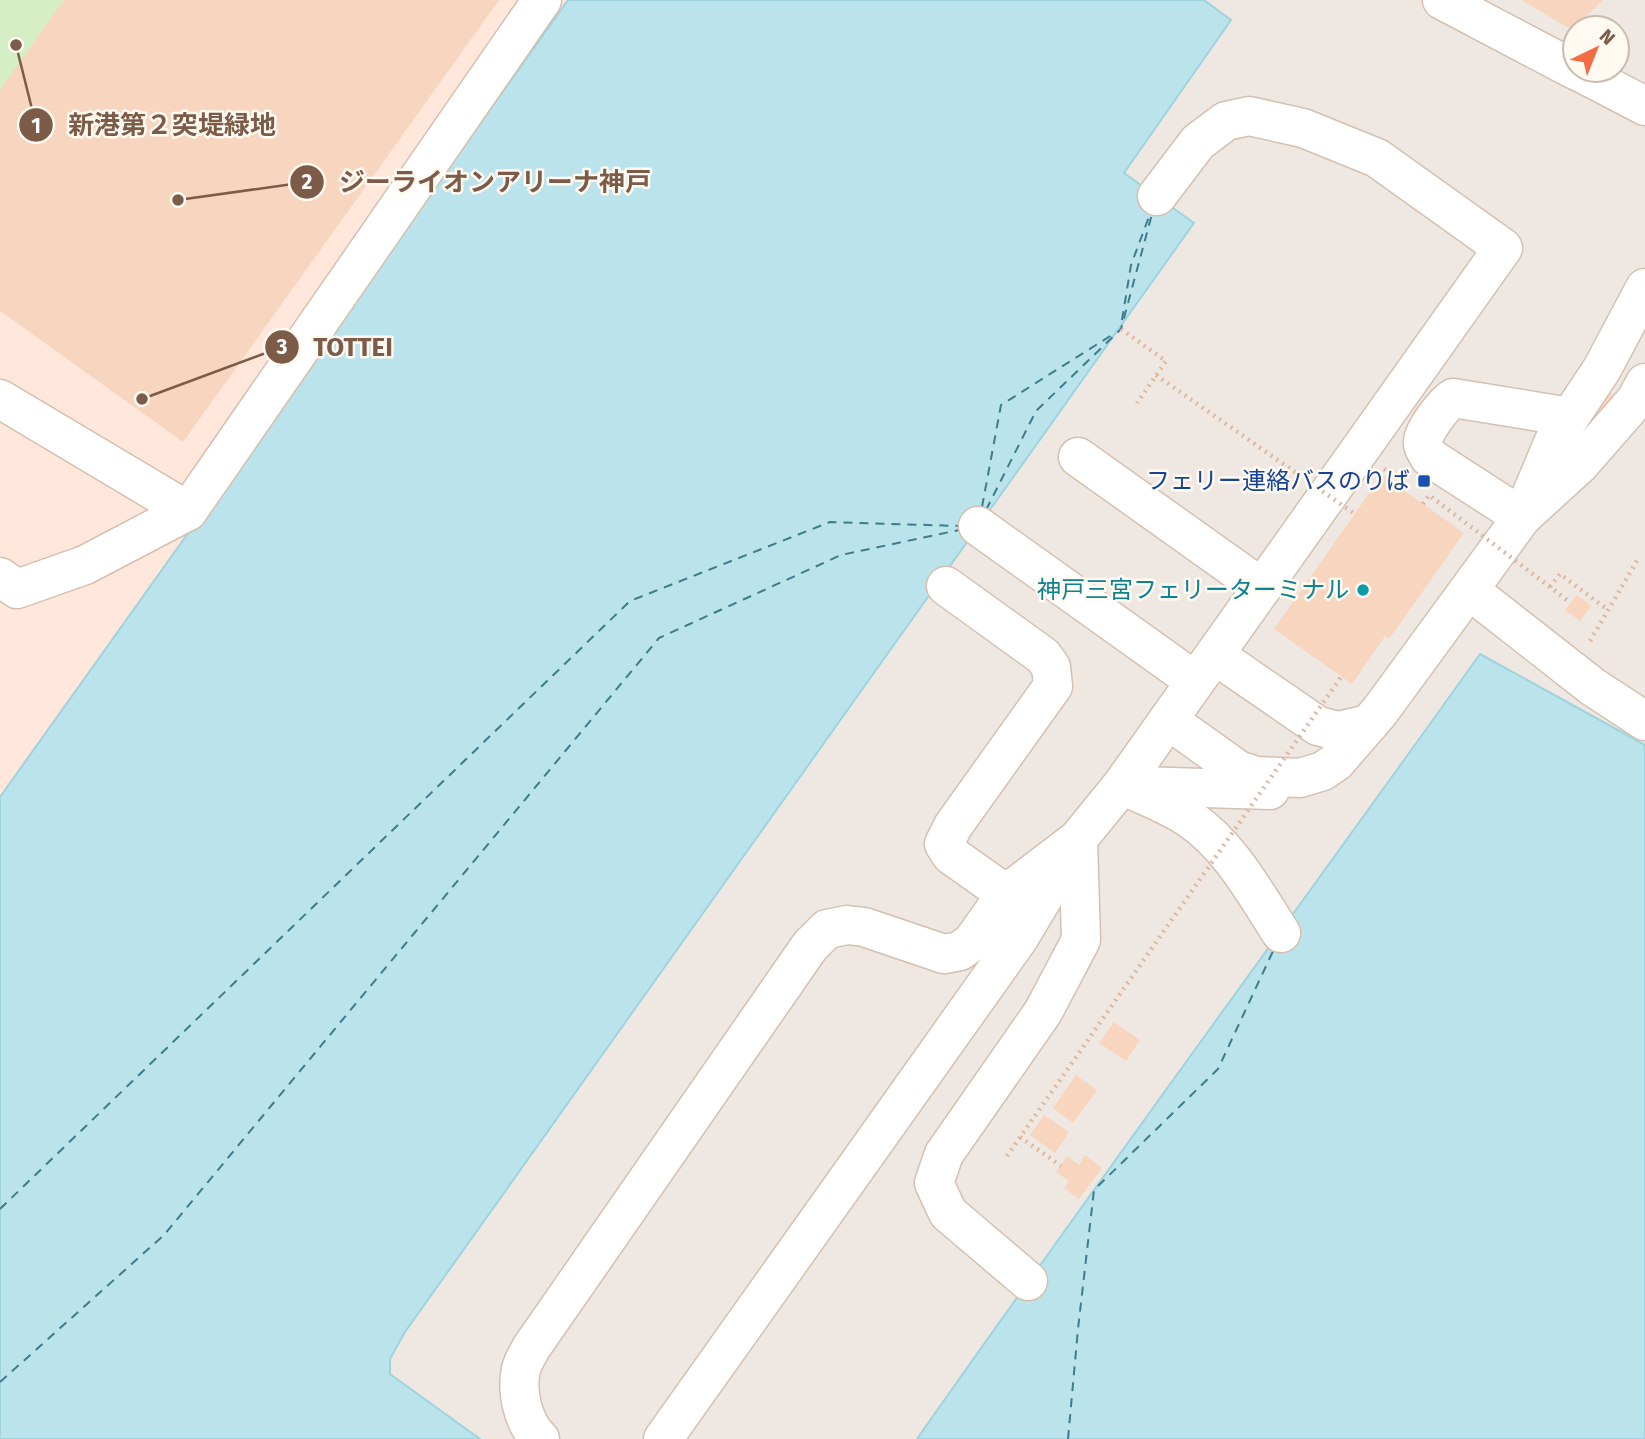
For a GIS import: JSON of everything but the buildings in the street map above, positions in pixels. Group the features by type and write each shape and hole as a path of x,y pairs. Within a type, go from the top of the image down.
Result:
{"lane":[{"path":"0,577 17,589 85,565 188,511 541,0"},
{"path":"1442,0 1561,63"},
{"path":"1602,84 1645,106"},
{"path":"663,1439 1019,938 1078,839 1122,785 1503,248 1377,158 1303,128 1249,116 1226,121 1198,142 1157,197"},
{"path":"1522,517 1554,441 1602,369 1645,288"},
{"path":"1168,720 1238,770 1257,776 1300,778 1316,775 1330,767 1369,724 1522,517 1580,464 1636,400 1645,383"},
{"path":"1522,517 1429,457 1422,445 1423,436 1446,403 1453,398 1570,416"},
{"path":"0,399 188,511"},
{"path":"1078,457 1262,588"},
{"path":"978,526 1137,640 1205,668 1318,726 1338,731 1369,724"},
{"path":"946,586 1043,656 1051,667 1053,685 953,826 944,844 951,855 1006,894"},
{"path":"1469,590 1593,687 1645,721"},
{"path":"1122,785 1277,790 1300,778"},
{"path":"1122,785 1189,818 1209,835 1240,869 1281,933"},
{"path":"540,1439 532,1431 523,1411 521,1392 521,1369 531,1348 810,946 827,929 848,925 864,927 944,954 960,951 972,942 1006,894 1078,839"},
{"path":"1028,1281 948,1213 934,1183 944,1154 1043,1012 1080,940 1078,839"}],"path":[{"path":"1121,329 1166,361 1137,403"},
{"path":"1156,376 1355,514"},
{"path":"1423,504 1429,495 1571,603"},
{"path":"1590,642 1638,559"},
{"path":"1550,587 1560,574 1608,610"},
{"path":"1007,1156 1341,677"},
{"path":"1020,1137 1060,1166"}],"shaded area":[{"path":"0,0 568,0 0,797"},
{"path":"1204,0 1645,0 1645,745 1480,654 917,1439 480,1439 390,1373 389,1360 405,1332 1194,223 1124,173 1231,20"}],"green space":[{"path":"0,0 64,0 0,90"}],"water":[{"path":"568,0 1204,0 1231,20 1124,173 1194,223 405,1332 390,1359 390,1374 480,1439 0,1439 0,797"},
{"path":"1480,654 1645,745 1645,1439 917,1439 1057,1242"}],"ferry route":[{"path":"1122,320 1131,265 1150,214"},
{"path":"986,510 1036,411 1121,329 1152,214"},
{"path":"982,507 1001,405 1115,333"},
{"path":"0,1209 630,601 830,522 960,526"},
{"path":"0,1382 164,1235 659,638 841,555 959,530"},
{"path":"1068,1439 1094,1190 1218,1069 1274,949"}],"place":[{"name":"新港第２突堤緑地","path":"16,45"},
{"name":"ジーライオンアリーナ神戸","path":"178,200"},
{"name":"TOTTEI","path":"142,399"},
{"name":"フェリー連絡バスのりば","path":"1424,481"},
{"name":"神戸三宮フェリーターミナル","path":"1363,590"}]}
